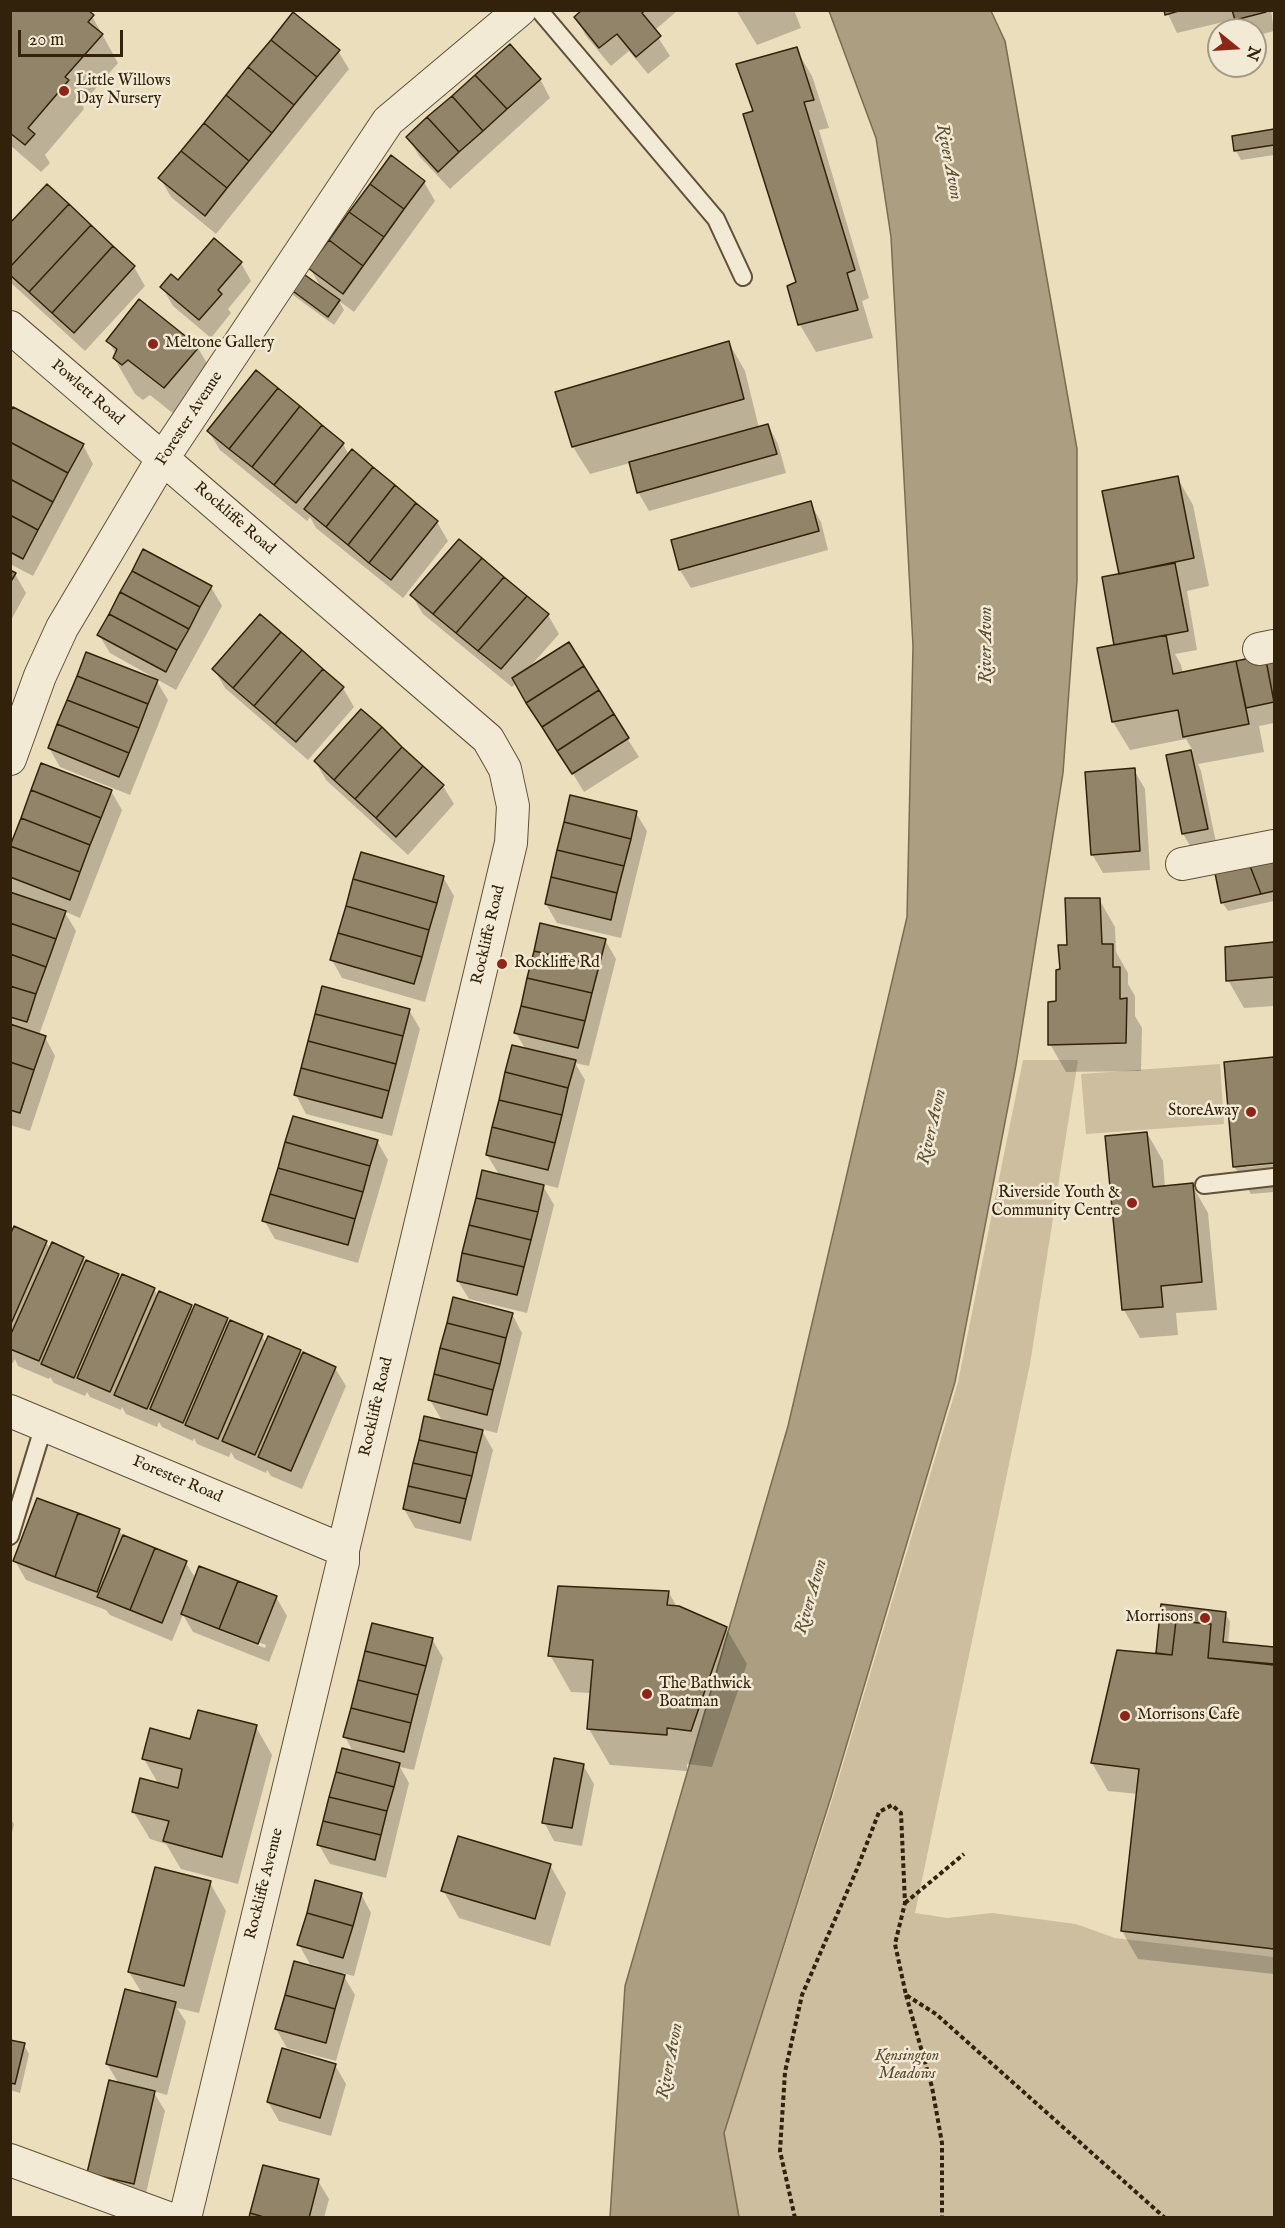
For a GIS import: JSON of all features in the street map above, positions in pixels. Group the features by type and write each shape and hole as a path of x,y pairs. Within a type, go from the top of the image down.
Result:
{"street":[{"name":"Forester Avenue","path":"10,759 40,676 62,628 163,458 388,121 520,10"},
{"name":"Powlett Road","path":"10,327 163,458"},
{"name":"Rockliffe Road","path":"163,458 488,739 505,769 513,806 511,843 343,1550"},
{"path":"1182,864 1275,846"},
{"name":"Forester Road","path":"10,1411 343,1550"},
{"name":"Rockliffe Avenue","path":"185,2217 340,1573 343,1550"},
{"path":"10,2160 168,2217"}],"lane":[{"path":"538,10 716,219 743,277"},
{"path":"1204,1185 1275,1177"},
{"path":"10,1536 44,1425"}],"path":[{"path":"795,2217 780,2151 785,2072 802,1995 858,1869 879,1812 892,1805 901,1813 905,1903 895,1944 906,1995 932,2087 942,2143 942,2217"},
{"path":"905,1903 964,1854"},
{"path":"906,1995 936,2014 1164,2217"}],"green space":[{"name":"Kensington Meadows","path":"1023,1060 1078,1060 1030,1364 915,1913 947,1918 992,1913 1076,1924 1115,1938 1274,1957 1274,2217 739,2217 724,2133 833,1797 958,1382"},
{"path":"1220,1064 1224,1124 1086,1134 1081,1074"}],"water":[{"name":"River Avon","path":"829,11 991,11 1005,41 1077,449 1077,580 1063,773 1016,1065 955,1382 831,1797 724,2133 739,2217 610,2217 625,1986 788,1426 907,917 913,646 891,237 876,138"}],"building":[{"path":"10,10 88,10 94,15 88,22 103,34 65,77 69,80 28,128 35,134 25,145 10,133"},
{"path":"582,10 645,10 642,13 661,36 636,57 617,34 599,48 574,17"},
{"path":"1164,10 1182,10 1165,15"},
{"path":"1232,10 1266,10 1266,12 1243,18 1234,18"},
{"path":"293,12 340,50 317,77 271,40"},
{"path":"271,40 317,77 294,105 248,67"},
{"path":"510,44 541,79 507,109 475,75"},
{"path":"797,47 814,100 804,102 855,270 847,273 858,310 798,325 787,286 796,282 743,114 753,111 736,64"},
{"path":"248,67 294,105 272,133 226,95"},
{"path":"475,75 507,109 483,131 452,96"},
{"path":"226,95 272,133 249,161 204,123"},
{"path":"452,96 483,131 459,152 427,117"},
{"path":"427,117 459,152 438,172 406,137"},
{"path":"204,123 249,161 227,188 181,151"},
{"path":"1274,129 1274,145 1234,151 1232,136"},
{"path":"181,151 227,188 205,216 158,178"},
{"path":"391,155 425,181 404,209 370,184"},
{"path":"47,184 69,204 10,267 10,223"},
{"path":"370,184 404,209 384,237 349,212"},
{"path":"69,204 91,225 29,292 10,275 10,267"},
{"path":"349,212 384,237 363,266 329,240"},
{"path":"91,225 113,246 52,313 29,292"},
{"path":"214,238 242,262 218,290 222,294 199,320 160,287 171,274 178,280"},
{"path":"329,240 363,266 343,294 308,268"},
{"path":"113,246 135,266 74,333 52,313"},
{"path":"298,270 340,300 328,317 286,286"},
{"name":"Meltone Gallery","path":"139,299 199,347 164,388 128,360 122,365 113,358 117,349 106,341"},
{"path":"729,341 744,399 572,447 555,392"},
{"path":"256,370 278,388 229,449 207,431"},
{"path":"278,388 300,406 252,467 229,449"},
{"path":"300,406 322,425 274,485 252,467"},
{"path":"13,407 84,444 68,473 10,442 10,412"},
{"path":"768,424 777,454 637,493 629,462"},
{"path":"322,425 344,443 296,503 274,485"},
{"path":"10,442 68,473 53,502 10,479"},
{"path":"352,449 373,467 326,527 304,509"},
{"path":"373,467 395,485 348,545 326,527"},
{"path":"1178,476 1194,558 1119,574 1102,491"},
{"path":"10,479 53,502 38,530 10,515"},
{"path":"395,485 416,503 369,563 348,545"},
{"path":"811,501 819,531 679,570 671,540"},
{"path":"416,503 438,521 391,580 369,563"},
{"path":"10,515 38,530 23,559 10,552"},
{"path":"459,539 482,558 433,614 410,595"},
{"path":"143,549 212,586 200,607 132,571"},
{"path":"482,558 504,577 456,633 433,614"},
{"path":"1175,563 1188,631 1114,645 1102,577"},
{"path":"10,570 16,573 10,583"},
{"path":"132,571 200,607 189,629 120,592"},
{"path":"504,577 527,596 478,651 456,633"},
{"path":"120,592 189,629 177,650 109,614"},
{"path":"527,596 549,614 501,669 478,651"},
{"path":"109,614 177,650 166,672 97,635"},
{"path":"260,614 281,632 233,688 212,669"},
{"path":"281,632 302,650 254,706 233,688"},
{"path":"1166,635 1173,674 1236,661 1249,724 1183,737 1178,710 1112,722 1097,648"},
{"path":"569,642 584,666 526,703 512,678"},
{"path":"302,650 323,669 275,724 254,706"},
{"path":"86,652 158,680 148,704 77,676"},
{"path":"1274,653 1274,702 1265,655"},
{"path":"1265,655 1274,702 1246,708 1236,661"},
{"path":"584,666 599,690 542,727 526,703"},
{"path":"323,669 344,687 296,742 275,724"},
{"path":"77,676 148,704 139,728 67,700"},
{"path":"599,690 614,714 557,751 542,727"},
{"path":"67,700 139,728 129,753 57,724"},
{"path":"361,709 382,727 334,780 314,761"},
{"path":"614,714 629,738 572,774 557,751"},
{"path":"57,724 129,753 119,777 48,748"},
{"path":"382,727 402,747 355,799 334,780"},
{"path":"402,747 423,766 376,818 355,799"},
{"path":"1191,750 1208,829 1182,834 1166,755"},
{"path":"41,763 112,790 101,818 31,790"},
{"path":"423,766 444,785 396,837 376,818"},
{"path":"1135,768 1140,851 1091,855 1085,772"},
{"path":"31,790 101,818 90,845 21,818"},
{"path":"570,795 637,811 631,839 564,822"},
{"path":"21,818 90,845 80,872 10,846"},
{"path":"564,822 631,839 624,866 557,850"},
{"path":"10,846 80,872 70,900 10,877"},
{"path":"557,850 624,866 617,893 551,877"},
{"path":"361,852 444,876 437,903 353,879"},
{"path":"1274,855 1274,891 1261,894 1248,861"},
{"path":"1248,861 1261,894 1221,903 1214,868"},
{"path":"551,877 617,893 611,920 545,904"},
{"path":"353,879 437,903 429,930 346,906"},
{"path":"10,892 66,911 56,939 10,923"},
{"path":"1065,898 1100,898 1102,944 1113,944 1113,967 1120,967 1120,999 1127,998 1126,1043 1048,1045 1048,1002 1056,1001 1056,970 1060,969 1058,945 1067,945"},
{"path":"346,906 429,930 422,957 338,933"},
{"path":"10,923 56,939 46,967 10,954"},
{"path":"540,923 606,939 599,966 534,951"},
{"path":"338,933 422,957 414,984 330,960"},
{"path":"1274,942 1274,977 1226,981 1225,947"},
{"path":"534,951 599,966 592,993 527,978"},
{"path":"10,954 46,967 36,994 10,986"},
{"path":"527,978 592,993 585,1021 521,1006"},
{"path":"10,986 36,994 27,1022 10,1017"},
{"path":"322,986 410,1009 403,1036 315,1014"},
{"path":"521,1006 585,1021 578,1048 514,1033"},
{"path":"315,1014 403,1036 396,1064 308,1041"},
{"path":"10,1024 46,1036 34,1070 10,1062"},
{"path":"308,1041 396,1064 389,1091 301,1068"},
{"path":"512,1045 576,1060 568,1088 505,1072"},
{"name":"StoreAway","path":"1274,1057 1274,1163 1233,1167 1224,1062"},
{"path":"10,1062 34,1070 20,1113 10,1110"},
{"path":"301,1068 389,1091 382,1118 294,1095"},
{"path":"505,1072 568,1088 562,1115 499,1100"},
{"path":"499,1100 562,1115 555,1143 492,1127"},
{"path":"293,1116 378,1140 370,1166 285,1142"},
{"path":"492,1127 555,1143 548,1170 486,1155"},
{"path":"1147,1132 1153,1187 1193,1183 1202,1282 1161,1286 1163,1307 1122,1310 1105,1136"},
{"path":"285,1142 370,1166 363,1192 278,1168"},
{"path":"278,1168 363,1192 355,1219 270,1194"},
{"path":"482,1170 544,1185 538,1212 476,1198"},
{"path":"270,1194 355,1219 348,1245 262,1221"},
{"path":"476,1198 538,1212 531,1240 469,1225"},
{"path":"469,1225 531,1240 524,1267 462,1253"},
{"path":"14,1226 47,1241 10,1326 10,1235"},
{"path":"52,1242 84,1257 39,1361 10,1349 10,1336"},
{"path":"462,1253 524,1267 517,1295 457,1281"},
{"path":"86,1260 119,1274 74,1378 41,1364"},
{"path":"122,1274 155,1288 110,1392 77,1378"},
{"path":"159,1291 192,1305 147,1409 114,1395"},
{"path":"453,1297 513,1313 506,1338 447,1323"},
{"path":"195,1304 228,1318 183,1423 150,1409"},
{"path":"230,1320 263,1334 218,1439 185,1425"},
{"path":"447,1323 506,1338 500,1364 440,1348"},
{"path":"268,1336 301,1350 255,1455 222,1441"},
{"path":"440,1348 500,1364 493,1390 434,1374"},
{"path":"303,1352 336,1367 291,1471 258,1457"},
{"path":"434,1374 493,1390 487,1415 428,1400"},
{"path":"424,1416 483,1430 477,1453 419,1440"},
{"path":"419,1440 477,1453 472,1476 413,1463"},
{"path":"413,1463 472,1476 466,1499 408,1486"},
{"path":"408,1486 466,1499 460,1523 403,1509"},
{"path":"37,1498 78,1513 55,1577 13,1561"},
{"path":"78,1513 120,1529 97,1592 55,1577"},
{"path":"123,1535 155,1548 130,1610 97,1597"},
{"path":"155,1548 187,1561 162,1623 130,1610"},
{"path":"199,1566 238,1581 219,1629 181,1614"},
{"path":"238,1581 277,1596 258,1644 219,1629"},
{"name":"The Bathwick Boatman","path":"558,1586 669,1591 667,1605 679,1606 727,1627 691,1731 667,1728 667,1735 587,1729 593,1660 548,1656"},
{"path":"1161,1604 1226,1612 1223,1642 1274,1647 1274,1665 1208,1658 1211,1624 1176,1621 1172,1655 1156,1653"},
{"path":"1176,1621 1211,1624 1208,1658 1274,1664 1274,1949 1121,1931 1139,1769 1091,1763 1117,1650 1172,1655"},
{"path":"372,1623 433,1638 426,1666 365,1651"},
{"path":"365,1651 426,1666 418,1695 358,1680"},
{"path":"358,1680 418,1695 411,1723 351,1708"},
{"path":"351,1708 411,1723 404,1752 343,1737"},
{"path":"198,1710 257,1725 222,1857 163,1841 169,1821 132,1812 140,1778 178,1788 182,1769 142,1759 150,1728 190,1739"},
{"path":"342,1748 400,1763 394,1787 336,1772"},
{"path":"554,1758 584,1764 572,1828 542,1823"},
{"path":"336,1772 394,1787 387,1811 329,1797"},
{"path":"329,1797 387,1811 381,1835 323,1821"},
{"path":"323,1821 381,1835 375,1860 317,1845"},
{"path":"458,1836 551,1864 535,1919 441,1891"},
{"path":"155,1867 211,1881 184,1986 128,1972"},
{"path":"315,1880 362,1893 353,1926 307,1913"},
{"path":"307,1913 353,1926 343,1958 297,1945"},
{"path":"294,1961 345,1975 335,2009 285,1995"},
{"path":"125,1989 176,2002 157,2077 106,2064"},
{"path":"285,1995 335,2009 326,2043 275,2029"},
{"path":"10,2040 25,2043 15,2084 10,2083"},
{"path":"282,2048 336,2064 320,2118 267,2102"},
{"path":"109,2080 155,2091 134,2184 87,2173"},
{"path":"263,2165 319,2179 309,2218 267,2218 250,2213"},
{"path":"250,2213 267,2218 249,2218"}],"place":[{"name":"Little Willows Day Nursery","path":"64,91"},
{"name":"Meltone Gallery","path":"153,344"},
{"name":"Rockliffe Rd","path":"502,964"},
{"name":"StoreAway","path":"1251,1112"},
{"name":"Riverside Youth & Community Centre","path":"1132,1203"},
{"name":"Morrisons","path":"1205,1618"},
{"name":"The Bathwick Boatman","path":"647,1694"},
{"name":"Morrisons Cafe","path":"1125,1716"}]}
